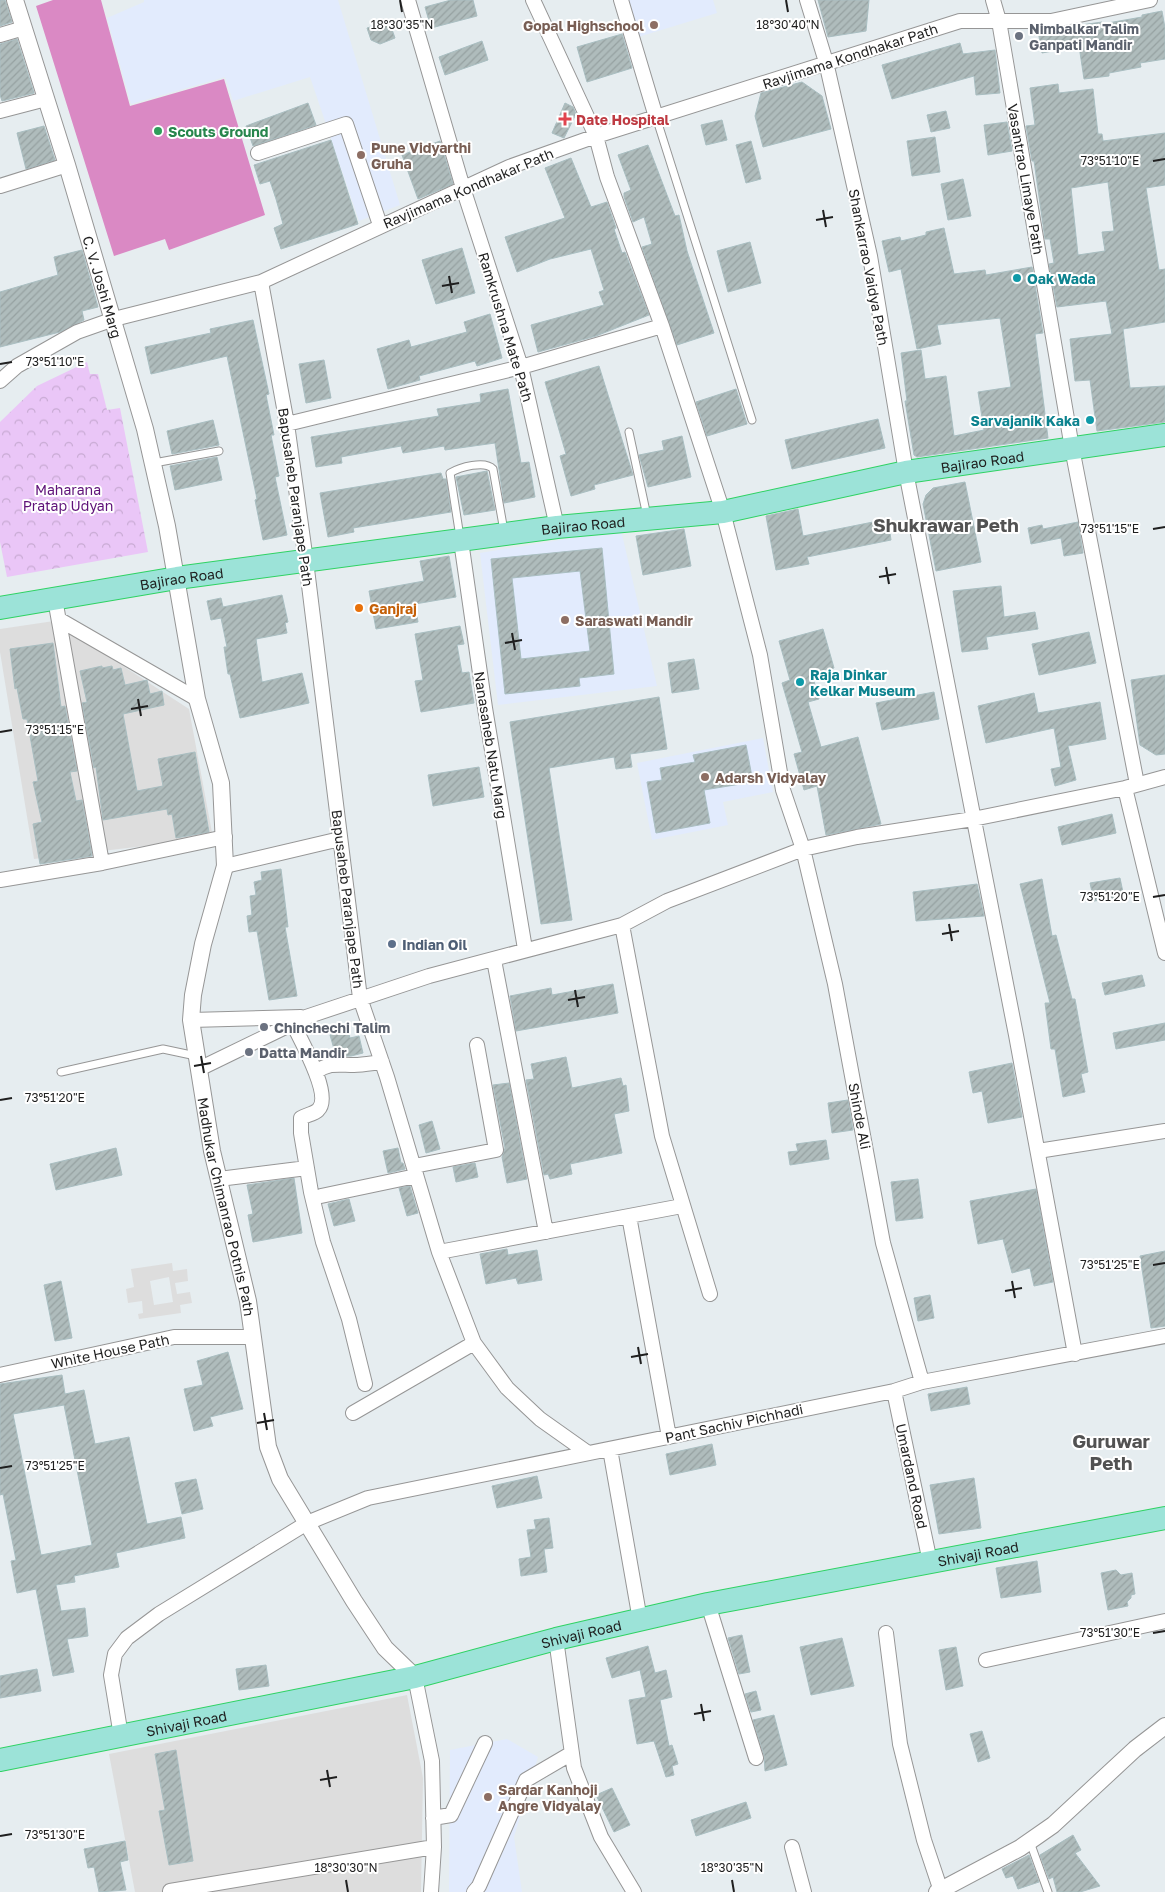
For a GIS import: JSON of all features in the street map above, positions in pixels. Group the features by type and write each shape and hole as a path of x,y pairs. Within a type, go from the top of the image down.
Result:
{"highway":[{"name":"Bajirao Road","path":"0,608 57,609 177,578 557,527 723,512 906,472 1165,435"},
{"name":"Shivaji Road","path":"0,1760 415,1677 556,1638 708,1604 1165,1518"}],"street":[{"name":"C. V. Joshi Marg","path":"15,0 114,318 154,463 177,578"},
{"name":"Ramkrushna Mate Path","path":"408,0 463,188 521,367 557,527"},
{"name":"Shinde Ali","path":"533,0 596,136 607,177 662,326 723,512 760,655 783,790 803,849 835,984 884,1243 922,1382"},
{"path":"621,0 656,117"},
{"name":"Shankarrao Vaidya Path","path":"807,0 826,62 870,256 906,472 1038,1151 1075,1354"},
{"name":"Vasantrao Limaye Path","path":"993,0 999,22 1131,786 1165,953"},
{"name":"Ravjimama Kondhakar Path","path":"0,381 17,366 78,332 114,318 260,282 380,225 510,167 596,136 960,21 1051,21 1150,0"},
{"path":"0,35 24,28"},
{"path":"0,111 46,99"},
{"path":"258,153 346,124 380,225"},
{"path":"0,186 67,165"},
{"name":"Bapusaheb Paranjape Path","path":"260,282 287,424 306,561 360,998 382,1062 439,1252 474,1342 507,1388 540,1418 588,1453"},
{"path":"287,424 521,367 662,326"},
{"name":"Nanasaheb Natu Marg","path":"461,541 486,718 525,949"},
{"name":"Madhukar Chimanrao Potnis Path","path":"177,578 197,699 221,783 225,837 225,866 203,944 193,995 191,1020 212,1151 246,1292 268,1447 280,1479 385,1648 415,1677"},
{"path":"57,609 197,699"},
{"path":"57,609 102,863"},
{"path":"198,1062 306,1017 360,998 429,976 494,960 525,949 622,925 667,901 803,849 857,837 973,819 1131,786 1165,777"},
{"path":"0,880 102,863 225,837"},
{"path":"225,866 340,839"},
{"path":"622,925 662,1136 710,1294"},
{"path":"494,960 546,1232"},
{"path":"191,1020 306,1017"},
{"path":"293,1024 316,1072 321,1089 322,1104 319,1110 301,1118 307,1168 323,1242 349,1320 365,1384"},
{"path":"321,1196 496,1150 477,1045"},
{"path":"316,1072 327,1065 382,1062"},
{"path":"1038,1151 1165,1131"},
{"path":"219,1180 307,1168"},
{"path":"439,1252 682,1206"},
{"path":"629,1216 669,1437"},
{"name":"Pant Sachiv Pichhadi","path":"121,1736 111,1675 115,1654 127,1638 159,1614 307,1523 368,1498 894,1391 922,1382 1165,1336"},
{"name":"White House Path","path":"0,1375 174,1337 252,1337"},
{"path":"353,1413 474,1342"},
{"name":"Umardand Road","path":"894,1391 930,1562"},
{"path":"610,1449 640,1620"},
{"path":"708,1604 756,1758"},
{"path":"986,1660 1165,1621"},
{"path":"886,1633 900,1744 924,1840 946,1890 1029,1842 1053,1825 1122,1761 1165,1726"},
{"path":"556,1638 574,1768 601,1837 634,1892"},
{"path":"415,1677 432,1761 434,1847 431,1892"},
{"path":"433,1818 451,1815 485,1743"},
{"path":"474,1892 479,1886 526,1780 572,1752"},
{"path":"170,1891 434,1847"},
{"path":"792,1847 804,1892"}],"lane":[{"path":"656,117 752,420"},
{"path":"630,432 648,519"},
{"path":"154,463 219,451"},
{"path":"461,541 450,473 484,464 490,466 493,470 505,534"},
{"path":"61,1072 162,1050 198,1062"},
{"path":"1029,1842 1048,1892"}],"shaded area":[{"name":"Scouts Ground","path":"53,0 101,0 130,106 224,79 265,215 169,250 165,239 114,256 36,6"},
{"name":"Pune Vidyarthi Gruha","path":"144,0 338,0 400,205 359,221 310,77 233,101 225,77 131,104 107,18 144,2"},
{"name":"Gopal Highschool","path":"624,0 713,0 717,13 635,38"},
{"name":"Saraswati Mandir","path":"621,530 657,686 498,705 480,553"},
{"path":"54,621 189,709 213,838 34,859 0,652 0,629"},
{"name":"Adarsh Vidyalay","path":"763,738 773,792 723,802 728,825 652,840 637,763"},
{"path":"172,1263 173,1271 187,1269 188,1281 175,1283 177,1294 190,1292 192,1303 180,1305 181,1313 139,1319 138,1314 143,1313 142,1301 128,1303 126,1289 134,1287 131,1269","holes":["169,1277 173,1302 154,1305 150,1281"]},
{"path":"407,1695 423,1778 421,1892 135,1892 109,1754"},
{"name":"Sardar Kanhoji Angre Vidyalay","path":"507,1739 538,1757 514,1837 522,1892 449,1892 450,1750"}],"green space":[{"name":"Maharana Pratap Udyan","path":"87,362 90,374 98,374 107,410 120,408 148,552 7,577 0,542 0,422 37,386"}],"building":[{"path":"0,0 5,0 12,22 0,26"},
{"path":"451,0 473,0 477,16 431,28 425,7"},
{"path":"818,0 869,0 866,31 828,37"},
{"path":"1162,11 1165,28 1165,59 1140,63 1141,67 1109,73 1109,76 1084,79 1079,46 1042,53 1038,31 1102,22 1102,24 1142,17 1142,15"},
{"path":"389,21 395,38 380,44 371,40 367,28"},
{"path":"622,34 632,68 587,82 577,47"},
{"path":"17,39 34,93 2,101 0,95 0,44"},
{"path":"482,41 488,60 445,75 439,57"},
{"path":"960,43 963,54 995,50 1000,93 976,95 974,76 892,99 882,65"},
{"path":"802,82 822,96 831,129 763,147 755,116 761,93"},
{"path":"1058,84 1059,93 1093,89 1098,134 1102,134 1103,141 1165,133 1165,185 1146,188 1159,270 1165,269 1165,322 1123,329 1130,388 1165,386 1165,422 1097,431 1090,380 1075,381 1070,339 1112,334 1106,301 1057,307 1049,264 1054,263 1050,239 1045,239 1034,161 1032,161 1026,126 1035,125 1030,88","holes":["1108,182 1114,231 1102,232 1105,251 1078,255 1071,188"]},
{"path":"308,103 316,125 253,146 246,126"},
{"path":"565,103 573,107 576,114 564,138 552,133"},
{"path":"946,111 950,128 931,132 927,115"},
{"path":"722,120 727,140 706,145 701,125"},
{"path":"1007,122 1012,151 988,155 984,125"},
{"path":"44,126 55,160 26,169 17,133"},
{"path":"935,137 940,172 912,176 907,141"},
{"path":"331,140 358,224 281,249 274,228 283,224 276,199 270,181 260,184 254,165"},
{"path":"440,141 453,184 418,199 402,155"},
{"path":"751,141 761,179 746,183 736,145"},
{"path":"648,145 675,216 679,215 687,251 714,333 677,345 642,247 652,244 644,217 633,222 624,197 624,193 631,190 618,155"},
{"path":"571,158 591,207 607,202 622,253 625,252 649,315 596,336 538,352 531,325 604,305 599,292 604,290 591,249 550,259 517,272 505,237 565,218 545,168"},
{"path":"963,179 971,216 948,220 941,184"},
{"path":"944,228 954,274 985,270 986,275 1032,267 1043,333 1035,334 1048,438 917,457 914,455 905,401 907,401 901,353 921,350 925,379 946,376 954,436 984,430 978,392 1011,387 1000,318 937,325 941,344 917,349 901,269 889,272 882,241 900,237 901,241"},
{"path":"750,242 761,283 728,292 717,251"},
{"path":"462,248 475,293 436,304 422,260"},
{"path":"82,250 98,307 82,311 84,320 60,332 0,347 0,292 58,275 54,257"},
{"path":"490,314 502,358 477,366 475,361 419,376 420,380 388,389 377,349 409,340 411,347 467,332 464,322"},
{"path":"253,320 269,394 266,395 274,435 271,435 279,476 275,477 287,535 263,540 255,500 257,499 227,356 151,374 145,347 211,333 210,329"},
{"path":"324,360 331,398 306,403 299,364"},
{"path":"599,366 633,475 594,485 595,489 571,496 560,456 566,454 545,382"},
{"path":"508,389 521,463 529,462 535,497 504,503 495,443 445,450 444,446 403,453 401,446 341,457 342,463 316,467 311,437 439,416 437,409 481,402 480,394"},
{"path":"736,389 747,424 707,436 696,402"},
{"path":"878,419 885,448 792,469 785,440"},
{"path":"213,420 219,445 172,454 167,431"},
{"path":"682,436 691,477 648,487 639,455 664,450 662,441"},
{"path":"217,457 222,480 175,490 170,466"},
{"path":"487,471 495,510 464,515 456,477"},
{"path":"441,473 443,479 446,479 451,512 353,528 354,532 328,537 320,493"},
{"path":"965,482 981,562 936,571 923,504 926,495 933,488"},
{"path":"798,509 803,536 888,519 891,540 807,557 809,564 776,570 766,516"},
{"path":"1078,522 1083,553 1064,556 1061,538 1031,544 1028,528 1042,525 1043,529"},
{"path":"684,529 691,566 643,575 636,536"},
{"path":"602,548 614,674 579,678 580,686 505,694 491,559","holes":["580,571 590,651 521,659 512,578"]},
{"path":"449,556 456,597 415,604 418,622 376,629 369,591 424,581 420,561"},
{"path":"1001,586 1004,617 1035,612 1038,629 986,637 988,649 962,652 953,591"},
{"path":"282,595 288,622 285,623 287,633 256,639 262,682 302,673 309,703 240,718 230,674 228,674 224,647 227,647 221,618 211,620 207,601 221,598 223,607"},
{"path":"460,626 464,644 457,645 462,673 469,672 474,703 421,712 415,681 423,680 415,634"},
{"path":"823,629 834,668 812,674 819,699 808,702 821,747 858,737 881,824 826,835 817,786 804,790 794,754 802,752 782,683 790,680 779,641"},
{"path":"1089,632 1096,663 1039,675 1032,644"},
{"path":"53,643 61,707 65,706 77,771 70,772 76,801 82,800 92,856 40,864 33,824 42,822 33,782 38,781 27,719 23,719 17,688 15,689 10,649"},
{"path":"694,659 699,689 672,693 668,663"},
{"path":"102,666 102,668 112,666 113,670 121,668 125,685 147,680 150,694 162,691 164,705 123,714 137,791 163,786 158,759 195,752 209,832 176,838 172,814 168,815 167,809 103,820 96,767 94,768 82,703 87,702 80,671"},
{"path":"1165,675 1165,754 1156,755 1140,745 1131,680"},
{"path":"934,692 939,719 882,730 876,703"},
{"path":"1034,693 1038,713 1100,702 1106,739 1068,746 1076,780 1055,786 1051,769 1061,767 1054,728 986,743 978,706"},
{"path":"659,697 667,749 630,754 632,767 616,769 614,757 549,768 572,920 541,924 510,722"},
{"path":"746,745 753,782 704,790 710,823 656,833 647,782 662,780 660,768 695,762 693,755"},
{"path":"479,767 484,797 433,806 428,775"},
{"path":"1112,814 1116,833 1062,845 1058,827"},
{"path":"281,869 288,927 285,927 297,996 269,1000 257,931 249,932 247,916 252,915 250,896 256,895 254,882 262,880 261,872"},
{"path":"1120,878 1124,897 1094,901 1090,883"},
{"path":"1042,879 1052,936 1056,935 1072,999 1075,999 1088,1072 1081,1074 1085,1092 1063,1097 1055,1049 1051,1049 1045,1003 1050,1003 1020,884"},
{"path":"977,884 984,916 916,921 913,892"},
{"path":"1142,975 1145,986 1105,995 1102,983"},
{"path":"613,984 618,1013 516,1031 510,996 551,988 552,995"},
{"path":"1165,1023 1165,1040 1116,1049 1113,1033"},
{"path":"348,1031 350,1038 359,1036 363,1053 351,1056 336,1056 330,1035"},
{"path":"566,1057 572,1088 621,1078 623,1086 626,1085 629,1111 614,1114 622,1153 570,1164 572,1174 550,1179 548,1174 544,1175 526,1080 534,1079 531,1064"},
{"path":"1012,1063 1022,1117 988,1123 982,1091 973,1093 969,1072"},
{"path":"509,1083 527,1179 507,1183 502,1157 505,1148 493,1085"},
{"path":"848,1100 853,1130 832,1133 828,1103"},
{"path":"432,1121 440,1149 426,1153 419,1125"},
{"path":"826,1140 829,1159 790,1165 788,1152 798,1151 796,1144"},
{"path":"116,1148 122,1175 56,1190 50,1164"},
{"path":"398,1148 401,1163 403,1163 405,1169 388,1173 383,1151"},
{"path":"475,1163 478,1177 456,1182 453,1167"},
{"path":"294,1178 302,1233 253,1242 248,1215 253,1214 247,1185"},
{"path":"918,1179 923,1218 896,1221 891,1182"},
{"path":"410,1186 418,1213 407,1216 399,1188"},
{"path":"1036,1189 1053,1282 1034,1286 1030,1268 1012,1273 1003,1239 978,1244 970,1201"},
{"path":"349,1199 355,1221 334,1226 328,1204"},
{"path":"507,1249 508,1255 537,1250 542,1280 518,1284 516,1278 486,1284 480,1254"},
{"path":"1165,1251 1165,1326 1151,1328 1140,1256"},
{"path":"61,1281 72,1338 55,1341 44,1285"},
{"path":"930,1295 934,1318 918,1321 914,1298"},
{"path":"228,1352 243,1409 210,1417 213,1426 194,1431 184,1389 203,1385 197,1361"},
{"path":"62,1375 65,1394 84,1390 95,1444 129,1437 147,1524 181,1517 185,1538 116,1553 119,1567 74,1576 75,1582 56,1585 61,1611 85,1608 88,1636 67,1639 74,1672 53,1676 36,1589 17,1593 11,1561 16,1560 3,1494 0,1495 0,1384","holes":["64,1405 92,1545 41,1555 13,1414"]},
{"path":"967,1387 970,1404 931,1411 928,1394"},
{"path":"712,1444 716,1465 670,1475 666,1454"},
{"path":"537,1476 542,1498 497,1508 492,1486"},
{"path":"974,1478 981,1528 939,1534 930,1485"},
{"path":"196,1479 203,1509 182,1514 175,1483"},
{"path":"549,1518 553,1548 544,1549 547,1572 521,1576 519,1559 531,1557 527,1530 536,1529 534,1520"},
{"path":"1037,1561 1041,1592 1001,1598 996,1568"},
{"path":"1116,1570 1121,1575 1132,1573 1135,1594 1131,1595 1127,1602 1128,1606 1108,1610 1101,1573"},
{"path":"742,1635 750,1672 739,1674 728,1638"},
{"path":"842,1638 854,1686 811,1695 800,1647"},
{"path":"648,1646 655,1673 666,1670 672,1697 660,1700 669,1746 672,1745 678,1764 672,1766 674,1775 666,1777 654,1741 637,1744 629,1700 646,1697 640,1670 612,1678 606,1658"},
{"path":"956,1647 963,1686 946,1690 939,1650"},
{"path":"266,1665 269,1686 239,1690 236,1669"},
{"path":"37,1669 41,1691 0,1698 0,1676"},
{"path":"756,1691 761,1710 751,1712 745,1694"},
{"path":"774,1715 787,1765 765,1771 764,1755 753,1720"},
{"path":"982,1731 990,1758 978,1762 970,1734"},
{"path":"176,1750 193,1861 169,1865 159,1811 165,1810 155,1754"},
{"path":"612,1788 630,1825 614,1832 596,1795"},
{"path":"746,1802 751,1818 696,1836 691,1820"},
{"path":"1073,1835 1081,1850 1075,1853 1100,1886 1080,1892 1057,1892 1053,1877 1049,1879 1040,1855"},
{"path":"125,1841 128,1860 120,1862 126,1890 99,1892 94,1867 88,1868 84,1849"},
{"path":"1029,1855 1039,1882 1018,1889 1013,1876 1006,1878 1002,1869"}],"place":[{"name":"Gopal Highschool","path":"654,25"},
{"name":"Nimbalkar Talim Ganpati Mandir","path":"1019,36"},
{"name":"Date Hospital","path":"565,119"},
{"name":"Scouts Ground","path":"158,131"},
{"name":"Pune Vidyarthi Gruha","path":"361,155"},
{"name":"Oak Wada","path":"1017,278"},
{"name":"Sarvajanik Kaka","path":"1090,420"},
{"name":"Ganjraj","path":"359,608"},
{"name":"Saraswati Mandir","path":"565,620"},
{"name":"Raja Dinkar Kelkar Museum","path":"800,682"},
{"name":"Adarsh Vidyalay","path":"705,777"},
{"name":"Indian Oil","path":"392,944"},
{"name":"Chinchechi Talim","path":"264,1027"},
{"name":"Datta Mandir","path":"249,1052"},
{"name":"Sardar Kanhoji Angre Vidyalay","path":"488,1797"}],"district":[{"name":"Shukrawar Peth","path":"946,524"},
{"name":"Guruwar Peth","path":"1111,1451"}]}
